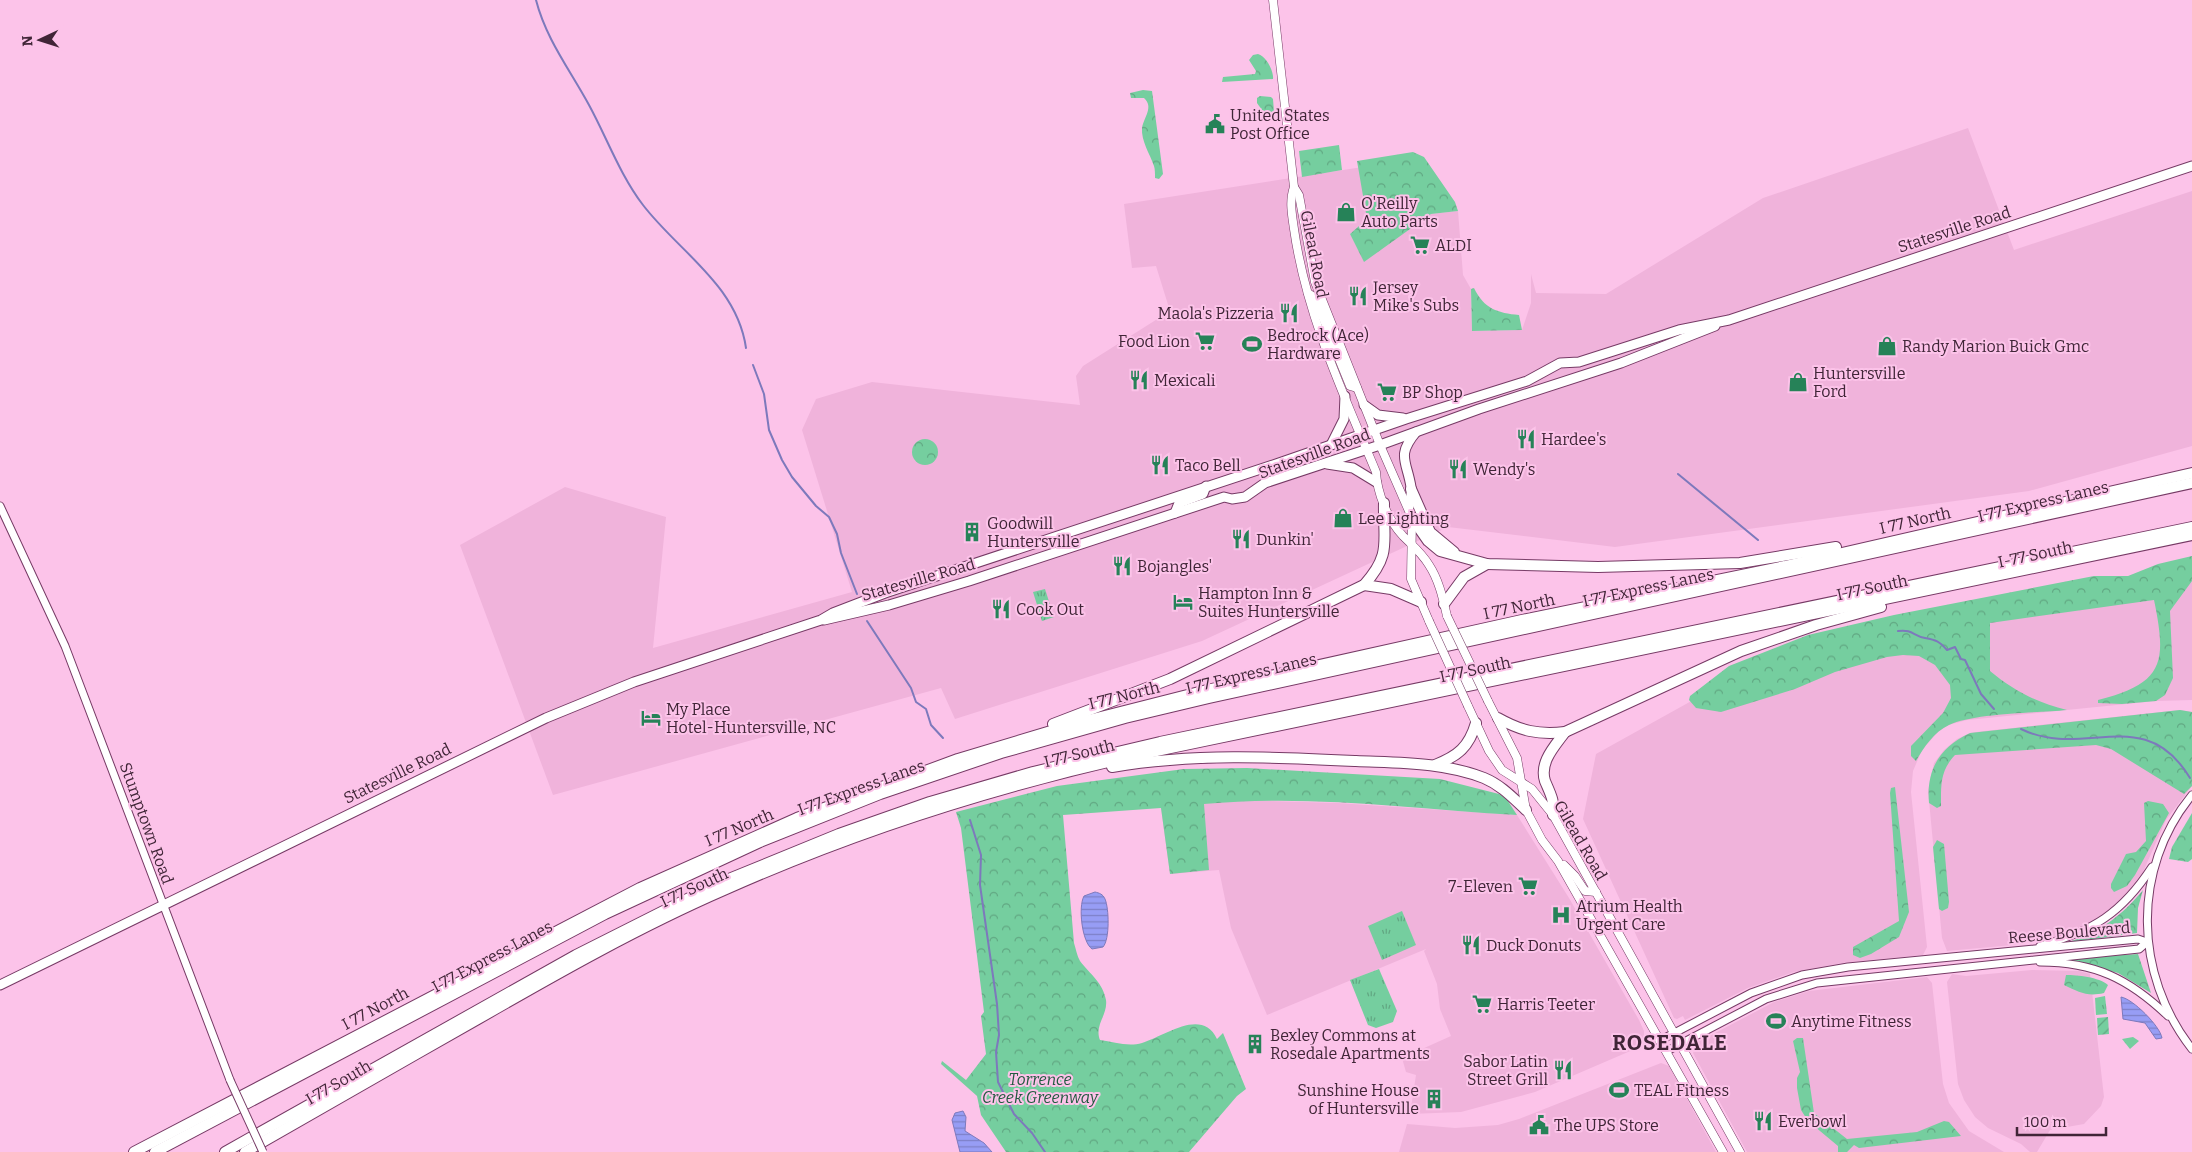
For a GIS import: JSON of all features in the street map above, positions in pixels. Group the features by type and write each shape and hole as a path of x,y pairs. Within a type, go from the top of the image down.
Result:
{"highway":[{"name":"I 77 North","path":"134,1152 563,927 679,870 837,803 999,746 1123,710 1207,690 1522,620 1767,570 2192,473"},
{"name":"I 77 Express Lanes","path":"155,1152 651,891 800,825 961,766 1083,729 1209,698 2192,483"},
{"path":"1411,489 1432,535 1461,556"},
{"path":"999,746 1170,679 1364,585 1384,558 1384,504"},
{"path":"1412,518 1434,547 1440,551 1487,564 1598,567 1740,563 1886,537 1906,537"},
{"path":"225,1152 576,955 662,910 809,846 930,802 1000,781 1116,752 2192,528"},
{"name":"I-77 South","path":"1988,578 2192,535"},
{"path":"1444,604 1464,577 1487,564"},
{"path":"1498,718 1530,733 1565,732 1712,663 1766,641 1816,625 1988,578"},
{"name":"I 77 South","path":"245,1152 579,962 694,903 782,865 864,833 947,804 1035,779 1171,748 1988,578"},
{"path":"1364,585 1391,589 1420,602"},
{"path":"1435,765 1454,758 1462,751 1476,724"},
{"path":"1553,815 1554,805 1543,772 1551,751 1565,732"},
{"path":"1035,779 1141,762 1223,756 1435,765 1482,777 1496,784 1526,810"}],"main road":[{"name":"Gilead Road","path":"1273,0 1294,187 1299,195 1315,282 1380,445 1409,507 1412,518 1411,579 1420,602 1489,751 1502,770 1537,794 1553,815 1740,1152"},
{"name":"Statesville Road","path":"821,620 835,619 969,581 1224,497 1232,499 1245,497 1265,483 1367,450 1479,409 1648,353 1728,320 2191,166"},
{"name":"Gilead Road","path":"1294,187 1290,196 1307,293 1345,396 1376,472 1376,482 1384,504 1396,527 1430,566 1447,616 1517,758 1526,810 1542,840 1558,861 1723,1152"},
{"path":"1307,293 1314,297 1330,337 1338,339"},
{"name":"Statesville Road","path":"0,985 565,710 634,682 821,620 833,613 885,594 1406,419 1527,381 1560,363 1579,362 1679,330 1728,320"},
{"path":"1326,346 1330,344 1335,348 1350,386 1357,388"},
{"path":"1559,384 1561,377 1579,371 1581,368 1579,362"},
{"path":"1331,445 1344,419 1345,396"},
{"path":"1364,405 1378,414 1406,419"},
{"path":"1409,507 1411,489 1404,466 1404,451 1407,443 1417,432"},
{"path":"1324,464 1354,468 1376,482"},
{"path":"1224,497 1222,487 1235,483 1242,475"},
{"path":"1174,513 1180,503 1203,494 1206,486"},
{"path":"1558,861 1575,876 1585,890 1596,892"}],"street":[{"name":"Stumptown Road","path":"0,506 65,646 230,1080 263,1152"},
{"path":"2192,795 2172,823 2156,861 2147,901 2147,942 2154,979 2172,1020 2192,1049"},
{"path":"2030,948 2070,937 2102,921 2129,899 2156,861"},
{"name":"Reese Boulevard","path":"1659,1041 1764,986 1802,974 1848,967 2030,948 2138,939 2147,942"},
{"name":"Reese Boulevard","path":"1667,1051 1760,1002 1798,988 1836,980 2139,949 2147,942"},
{"path":"2020,962 2066,963 2101,971 2134,987 2172,1020"}],"shaded area":[{"path":"1968,128 2014,250 2192,191 2192,446 2029,491 1615,547 1448,527 1202,641 955,719 941,688 553,795 460,545 565,487 666,517 653,648 852,592 802,430 816,399 872,382 1080,405 1076,376 1083,366 1170,311 1156,266 1132,268 1124,204 1382,164 1388,203 1350,234 1364,261 1431,214 1458,211 1463,275 1471,289 1472,331 1522,330 1531,303 1531,274 1536,293 1606,294 1763,198"},
{"path":"2192,576 2192,700 2156,701 1967,720 1948,725 1938,732 1922,750 1913,771 1911,792 1927,947 1923,955 1842,963 1794,972 1748,988 1685,1020 1683,1016 1677,1019 1674,1018 1583,819 1596,754 1704,694 1756,674"},
{"path":"2180,710 2192,712 2192,786 2166,820 2143,872 2122,899 2097,919 2064,934 2013,945 1947,951 1942,938 1928,790 1934,763 1944,750 1957,739 1970,733"},
{"path":"1241,800 1338,803 1517,815 1569,898 1639,1020 1644,1031 1644,1043 1642,1046 1535,1092 1461,1112 1410,1114 1416,1075 1406,1072 1402,1058 1451,1036 1440,1009 1437,984 1424,951 1426,949 1267,1015 1231,928 1219,870 1170,874 1161,808"},
{"path":"2032,970 2079,971 2090,974 2104,1097 2101,1106 2084,1124 2050,1130 2037,1152 2030,1152 2021,1144 1988,1128 1975,1117 1964,1100 1958,1084 1947,982 1952,974 1966,976"},
{"path":"1927,977 1932,983 1943,1084 1949,1103 1969,1131 2004,1152 1747,1152 1693,1053 1698,1042 1774,1002 1809,991"},
{"path":"1661,1063 1669,1066 1716,1152 1399,1152 1407,1124 1455,1128 1498,1125 1519,1119"}],"green space":[{"path":"1258,54 1269,65 1273,79 1222,82 1223,77 1255,74 1256,71 1249,60 1253,55"},
{"path":"1143,90 1152,91 1163,174 1159,179 1155,178 1154,166 1144,143 1142,133 1148,112 1147,101 1144,98 1131,98 1130,93"},
{"path":"1260,96 1273,99 1274,112 1264,113 1257,103 1257,98"},
{"path":"1339,145 1342,170 1302,177 1299,151"},
{"path":"1413,152 1424,157 1455,202 1458,211 1431,214 1364,262 1350,234 1367,219 1357,161"},
{"path":"1474,288 1482,301 1492,309 1519,315 1522,330 1472,331 1471,289"},
{"path":"925,439 934,443 938,452 934,461 925,465 916,461 912,452 916,443"},
{"path":"2192,556 2192,581 2170,611 2173,678 2165,695 2156,701 2122,704 2098,703 2098,700 2136,686 2148,678 2156,667 2160,640 2154,600 1990,623 1990,671 2008,685 2027,695 2046,704 2067,710 2006,714 1960,721 1949,725 1934,736 1916,761 1911,756 1911,746 1943,713 1951,698 1950,685 1935,665 1919,656 1887,657 1835,672 1795,689 1721,712 1696,708 1689,700 1690,696 1729,666 1808,635 1894,615 2094,576 2128,576 2158,564"},
{"path":"1045,589 1054,617 1042,621 1033,592"},
{"path":"2180,710 2192,712 2192,786 2184,794 2111,749 2096,745 1955,755 1944,773 1941,785 1941,806 1937,808 1929,803 1930,780 1937,760 1951,745 1970,733"},
{"name":"Torrence Creek Greenway","path":"1247,768 1440,779 1499,794 1506,798 1517,815 1321,802 1243,801 1204,804 1209,870 1170,874 1161,808 1063,815 1074,943 1080,961 1099,984 1106,1000 1099,1030 1100,1040 1137,1044 1182,1026 1202,1025 1210,1030 1217,1039 1223,1033 1246,1089 1237,1096 1189,1152 1006,1152 981,1115 977,1096 941,1064 942,1061 966,1080 986,1054 981,1016 984,1012 961,828 956,812 1057,786 1184,769"},
{"path":"1895,787 1909,912 1899,937 1871,954 1860,958 1853,955 1853,947 1899,921 1890,793 1891,788"},
{"path":"2148,801 2163,804 2169,813 2135,875 2127,886 2114,892 2111,884 2126,854 2136,852 2146,841 2144,803"},
{"path":"2192,813 2192,859 2188,862 2169,859 2172,847"},
{"path":"1937,840 1944,844 1949,902 1948,908 1942,911 1939,909 1933,847"},
{"path":"2143,890 2138,908 2137,933 2065,943 2088,935 2108,923 2118,916"},
{"path":"1402,911 1416,945 1382,960 1368,926"},
{"path":"2138,954 2151,993 2118,973 2064,959"},
{"path":"1379,969 1397,1011 1393,1022 1376,1028 1368,1025 1350,980"},
{"path":"2066,975 2094,978 2108,985 2104,993 2083,993 2064,985"},
{"path":"2105,996 2107,1014 2096,1015 2095,998"},
{"path":"2108,1017 2109,1034 2098,1035 2097,1018"},
{"path":"2133,1037 2139,1041 2130,1049 2122,1039"},
{"path":"1797,1038 1803,1038 1814,1113 1847,1139 1917,1132 1944,1121 1949,1122 1961,1136 1859,1148 1854,1145 1847,1152 1838,1152 1838,1146 1808,1121 1801,1110 1797,1088 1797,1078 1800,1072 1793,1041"}],"water":[{"path":"1095,892 1102,895 1105,899 1108,931 1103,947 1092,949 1083,932 1081,908 1084,896"},
{"path":"2121,997 2145,1014 2162,1038 2156,1039 2145,1023 2123,1019"},
{"path":"963,1111 966,1117 965,1131 984,1143 992,1152 960,1152 952,1120 955,1113"}],"waterway":[{"path":"536,0 552,41 589,105 627,181 657,222 705,270 719,287 731,306 740,326 746,348"},
{"path":"753,365 764,394 769,430 782,460 792,477 816,506 829,517 837,534 841,553 857,594"},
{"path":"1678,474 1758,540"},
{"path":"867,621 911,688 916,702 926,709 931,725 943,738"},
{"path":"1898,631 1907,631 1935,640 1947,650 1955,647 1961,659 1965,660 1981,694 1994,709"},
{"path":"2021,729 2044,737 2068,739 2133,737 2153,743 2172,755 2190,778"},
{"path":"970,820 981,855 980,885 997,1004 999,1035 996,1052 998,1082 1014,1114 1032,1133 1045,1152"}],"place":[{"name":"United States Post Office","path":"1215,124"},
{"name":"O'Reilly Auto Parts","path":"1346,212"},
{"name":"ALDI","path":"1420,245"},
{"name":"Jersey Mike's Subs","path":"1358,296"},
{"name":"Maola's Pizzeria","path":"1289,313"},
{"name":"Food Lion","path":"1205,341"},
{"name":"Bedrock (Ace) Hardware","path":"1252,344"},
{"name":"Randy Marion Buick Gmc","path":"1887,346"},
{"name":"Mexicali","path":"1139,380"},
{"name":"Huntersville Ford","path":"1798,382"},
{"name":"BP Shop","path":"1387,392"},
{"name":"Hardee's","path":"1526,439"},
{"name":"Taco Bell","path":"1160,465"},
{"name":"Wendy's","path":"1458,469"},
{"name":"Lee Lighting","path":"1343,518"},
{"name":"Goodwill Huntersville","path":"972,532"},
{"name":"Dunkin'","path":"1241,539"},
{"name":"Bojangles'","path":"1122,566"},
{"name":"Hampton Inn & Suites Huntersville","path":"1183,602"},
{"name":"Cook Out","path":"1001,609"},
{"name":"My Place Hotel-Huntersville, NC","path":"651,718"},
{"name":"7-Eleven","path":"1528,886"},
{"name":"Atrium Health Urgent Care","path":"1561,915"},
{"name":"Duck Donuts","path":"1471,945"},
{"name":"Harris Teeter","path":"1482,1004"},
{"name":"Anytime Fitness","path":"1776,1021"},
{"name":"Bexley Commons at Rosedale Apartments","path":"1255,1044"},
{"name":"Sabor Latin Street Grill","path":"1563,1070"},
{"name":"TEAL Fitness","path":"1619,1090"},
{"name":"Sunshine House of Huntersville","path":"1434,1099"},
{"name":"Everbowl","path":"1763,1121"},
{"name":"The UPS Store","path":"1539,1125"}],"district":[{"name":"ROSEDALE","path":"1670,1043"}]}
